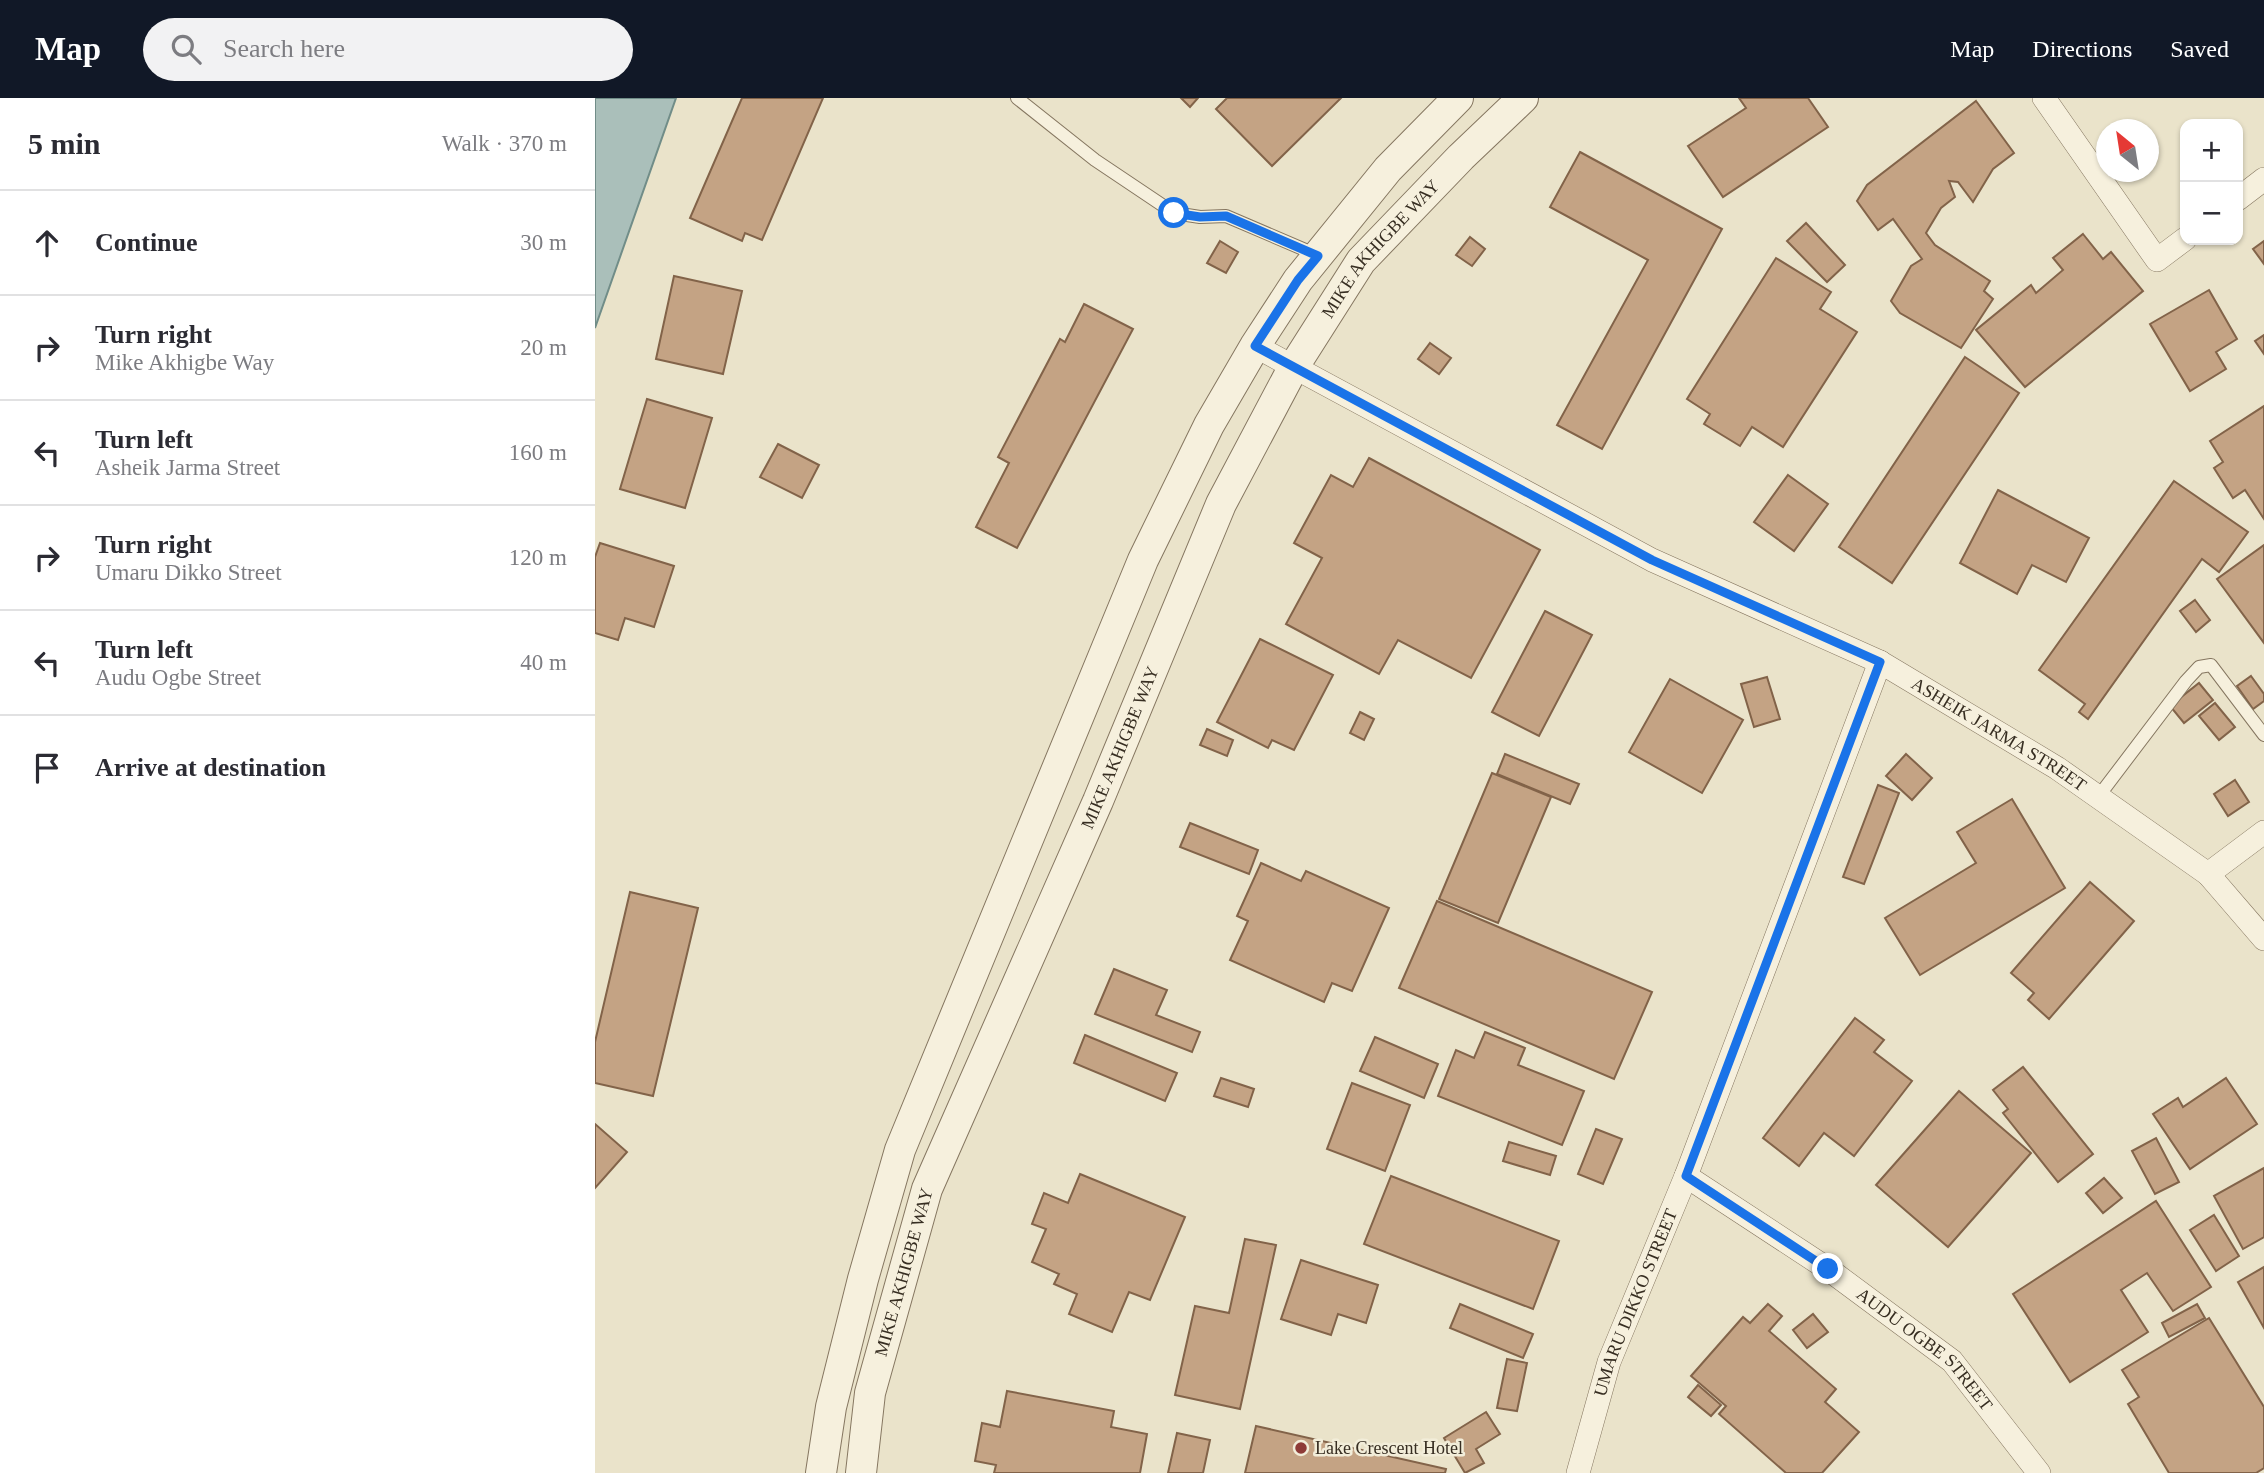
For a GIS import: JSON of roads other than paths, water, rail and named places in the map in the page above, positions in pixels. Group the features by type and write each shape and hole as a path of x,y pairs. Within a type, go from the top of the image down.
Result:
{"street":[{"name":"MIKE AKHIGBE WAY","path":"821,1473 831,1407 863,1279 900,1150 1143,560 1209,425 1255,346 1298,280 1388,169 1458,98"},
{"name":"MIKE AKHIGBE WAY","path":"861,1473 870,1393 927,1189 1098,801 1221,504 1293,368 1361,261 1461,157 1523,98"},
{"path":"2044,98 2157,260 2180,243"},
{"path":"2243,195 2264,179"},
{"name":"ASHEIK JARMA STREET","path":"1255,346 1652,560 1880,662 2057,768 2208,874 2264,939"},
{"name":"UMARU DIKKO STREET","path":"1578,1473 1609,1362 1686,1176 1880,662"},
{"path":"2208,874 2264,832"},
{"name":"AUDU OGBE STREET","path":"1686,1176 1828,1269 1952,1361 2039,1473"}],"lane":[{"path":"1017,98 1095,160 1174,213 1200,217 1226,216 1318,256"},
{"path":"2098,797 2199,667 2211,665 2264,735"}],"water":[{"path":"595,98 676,98 595,328"}],"place":[{"name":"Lake Crescent Hotel","path":"1301,1448"}]}
